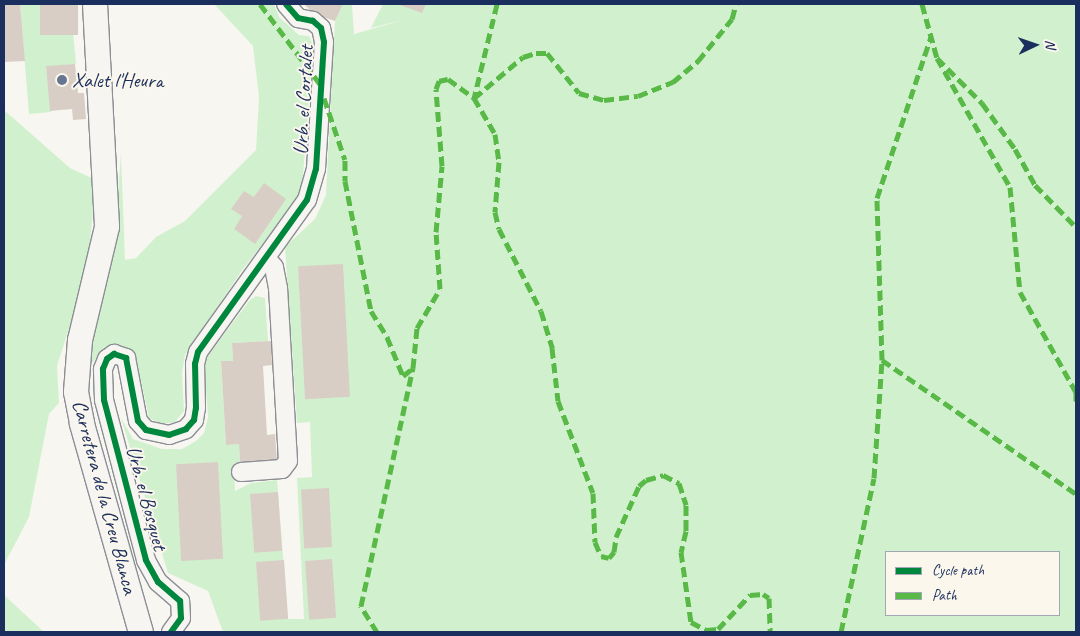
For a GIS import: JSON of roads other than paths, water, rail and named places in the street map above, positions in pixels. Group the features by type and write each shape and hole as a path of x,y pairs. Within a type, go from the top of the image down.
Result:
{"main road":[{"name":"Carretera de la Creu Blanca","path":"95,4 107,227 80,340 76,392 82,424 141,632"}],"street":[{"name":"Urb. el Cortalet","path":"286,4 298,18 314,22 321,28 324,42 313,189"},
{"name":"Urb. el Bosquet","path":"171,632 181,618 180,601 158,582 146,560 104,400 103,369 107,359 114,354 126,358 138,421 146,430 169,434 186,429 194,420 196,408 195,364 198,352 313,189"},
{"path":"240,472 282,469 288,461 278,288 274,267 266,258"}],"place":[{"name":"Xalet l'Heura","path":"62,80"}]}
